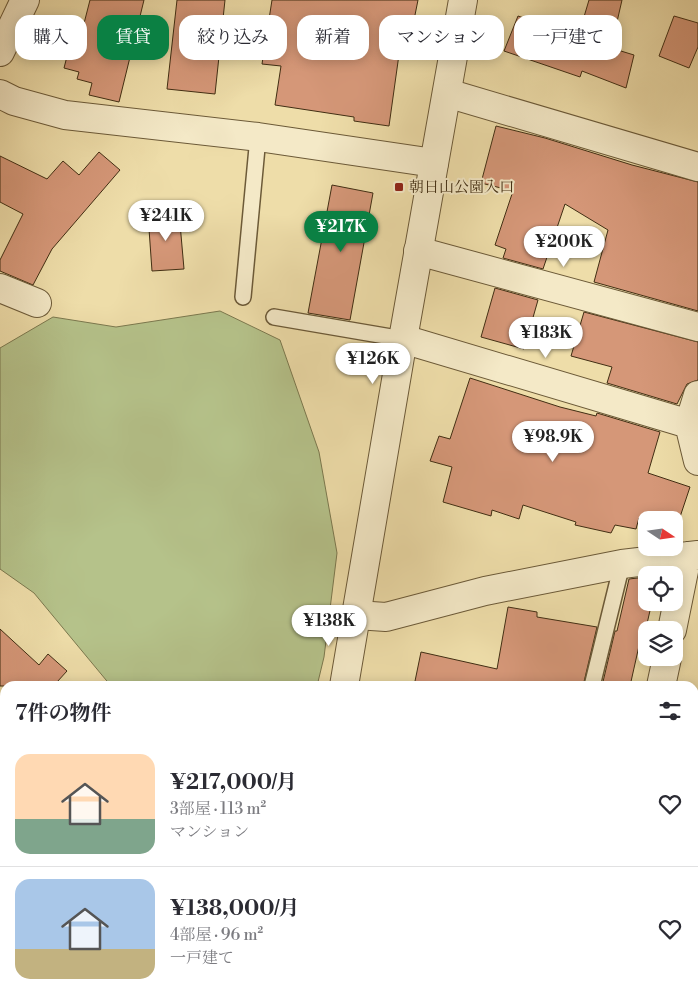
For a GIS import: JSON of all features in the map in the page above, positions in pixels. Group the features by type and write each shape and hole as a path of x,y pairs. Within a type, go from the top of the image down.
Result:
{"street":[{"path":"0,52 25,0"},
{"path":"345,681 402,339 463,0"},
{"path":"447,93 698,167"},
{"path":"0,94 14,101 65,115 258,136 434,163"},
{"path":"418,251 698,327"},
{"path":"0,288 37,303"},
{"path":"402,339 689,424"},
{"path":"698,395 689,424 698,461"},
{"path":"356,615 386,618 485,591 622,564 693,556 675,621"},
{"path":"662,681 665,666"}],"lane":[{"path":"243,297 258,136"},
{"path":"274,317 402,339"},
{"path":"593,681 622,564"}],"green space":[{"path":"220,311 280,340 319,452 337,553 324,657 318,681 107,681 34,593 0,569 0,348 53,317 116,327"}],"building":[{"path":"90,0 144,0 140,15 97,15 97,60 129,60 119,102 89,95 92,83 77,79 79,72 64,68 66,60 87,60 86,15"},
{"path":"177,0 225,0 223,15 179,15 179,60 219,60 215,94 167,89"},
{"path":"272,0 418,0 415,15 379,15 379,60 398,60 389,126 354,121 354,117 275,105 281,66 262,64 263,60 287,60 287,15 270,15"},
{"path":"589,0 622,0 619,15 585,15"},
{"path":"674,16 698,23 698,47 689,68 659,56"},
{"path":"514,26 514,54 504,51"},
{"path":"622,51 634,55 626,88 582,71 580,77 530,60 622,60"},
{"path":"496,126 545,138 632,165 698,182 698,311 594,282 608,230 565,204 543,269 503,258 506,249 495,245 513,191 481,183"},
{"path":"99,152 120,170 52,249 33,285 0,271 0,260 23,214 0,202 0,156 47,179 63,161 79,175"},
{"path":"332,185 373,193 350,320 308,313"},
{"path":"179,212 184,269 152,271 148,215"},
{"path":"495,288 538,300 524,349 481,337"},
{"path":"584,312 698,342 698,380 687,384 677,404 607,383 612,367 571,356"},
{"path":"470,378 560,407 596,416 597,413 660,432 648,473 690,487 682,511 638,511 636,529 615,525 611,533 575,525 576,522 523,505 519,519 492,510 491,516 443,502 452,467 430,461 439,436 450,439"},
{"path":"638,578 638,611 650,611 648,621 638,621 638,650 631,681 603,681 615,631 617,631 629,579"},
{"path":"508,607 537,612 537,617 597,627 584,681 415,681 421,652 497,669"},
{"path":"0,629 39,665 48,654 67,671 58,681 0,681"}],"place":[{"name":"朝日山公園入口","path":"399,187"}]}
